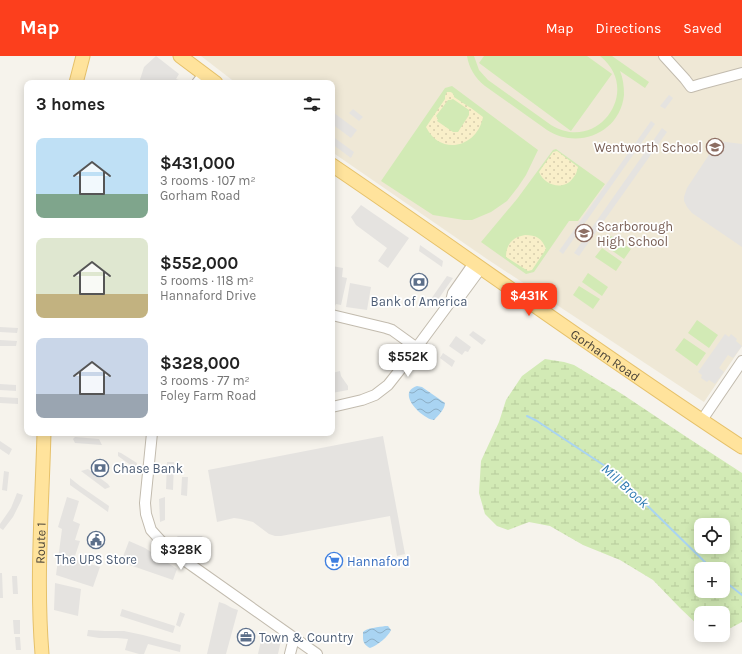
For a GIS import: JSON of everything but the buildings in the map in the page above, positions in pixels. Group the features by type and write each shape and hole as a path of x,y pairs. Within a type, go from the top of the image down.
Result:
{"main road":[{"path":"77,80 84,56"},
{"path":"180,56 200,79"},
{"name":"Gorham Road","path":"335,167 742,447"},
{"name":"Route 1","path":"42,654 39,614 39,582 44,436"}],"street":[{"path":"664,56 691,87 742,73"},
{"path":"335,406 362,400 375,395 388,385 451,301 453,293 478,265"},
{"path":"335,316 392,330 417,348"},
{"path":"702,420 742,361"},
{"path":"152,436 145,504 147,519 151,530 174,553 317,654"},
{"path":"290,654 294,638"}],"shaded area":[{"path":"156,56 179,74 176,79 179,80 140,80 144,67"},
{"name":"Scarborough High School","path":"201,56 742,56 742,346 704,402 487,259 335,154 335,80 232,80"},
{"path":"669,95 673,98 665,109 660,106"},
{"path":"353,109 363,117 359,121 349,113"},
{"path":"335,114 357,130 351,138 335,126"},
{"path":"651,121 655,124 563,254 559,251"},
{"path":"662,128 667,132 579,256 574,253"},
{"path":"335,138 354,152 351,158 335,146"},
{"path":"718,141 742,144 742,247 692,213 684,201 687,188"},
{"path":"361,205 409,238 388,268 378,261 387,248 356,225 351,217"},
{"path":"420,245 443,261 442,267 419,251"},
{"path":"335,267 343,268 342,277 347,278 341,305 336,304 335,306"},
{"path":"447,276 453,278 437,301 431,299"},
{"path":"350,283 371,287 367,310 346,307"},
{"path":"0,327 18,328 17,333 0,332"},
{"path":"473,331 486,340 482,345 469,335"},
{"path":"725,334 729,337 731,334 742,346 733,358 728,355 719,368 724,372 715,384 709,380 707,382 701,378 702,375 698,372"},
{"path":"456,336 471,347 468,352 465,351 462,355 449,346"},
{"path":"0,340 17,341 16,346 0,346"},
{"path":"443,353 455,361 452,367 440,358"},
{"path":"340,371 341,376 348,386 348,390 335,392 335,372"},
{"path":"0,384 16,385 16,391 0,390"},
{"path":"0,397 18,398 18,404 0,403"},
{"path":"383,436 405,554 397,556 390,516 281,536 269,534 253,522 241,519 234,518 217,522 208,470"},
{"path":"75,437 99,439 102,445 75,443 73,439"},
{"path":"0,441 12,449 9,455 0,449"},
{"path":"118,452 137,463 136,469 118,456"},
{"path":"167,462 174,462 173,490 166,489"},
{"path":"88,469 110,487 105,489 81,471"},
{"path":"4,471 9,472 7,491 2,490"},
{"path":"182,477 188,477 187,496 181,495"},
{"path":"70,478 109,506 108,512 70,485"},
{"path":"17,493 23,495 21,501 13,517 3,530 0,528 0,524 11,508"},
{"path":"67,497 79,501 73,521 80,524 75,540 80,541 74,559 100,567 93,587 56,575 62,529 58,527"},
{"path":"165,497 165,520 160,522 159,499"},
{"path":"177,536 202,536 206,543 182,543"},
{"path":"129,541 145,548 177,569 173,580 121,562"},
{"path":"0,573 2,573 3,598 0,598"},
{"path":"12,576 17,576 18,594 13,594"},
{"path":"55,583 81,589 78,616 54,610"},
{"path":"219,602 238,610 226,654 207,654"},
{"path":"122,609 175,626 173,633 120,616"},
{"path":"180,612 185,614 180,627 176,625"},
{"path":"13,620 20,620 20,634 14,634"},
{"path":"88,630 124,631 143,635 181,645 180,652 148,644 144,654 139,654 125,650 128,639 87,636"},
{"path":"262,636 281,640 278,654 258,654"},
{"path":"15,637 20,637 21,650 16,650"}],"green space":[{"path":"467,56 474,56 479,70 488,80 551,125 568,132 585,131 598,125 609,114 616,100 617,85 612,70 600,56 612,56 649,82 645,88 620,71 624,95 621,108 615,119 606,128 596,134 584,138 572,138 559,136 547,130 485,86 478,80 473,72 469,65"},
{"path":"484,56 587,56 612,74 571,131 479,63"},
{"path":"452,86 538,150 526,175 507,201 491,212 472,220 433,215 381,181 445,88"},
{"path":"556,149 605,184 578,221 569,221 534,272 526,274 481,242 517,199 553,150"},
{"path":"611,236 631,249 624,259 604,245"},
{"path":"602,248 622,262 616,271 595,257"},
{"path":"588,273 608,287 602,296 582,282"},
{"path":"579,286 600,299 593,309 573,295"},
{"path":"697,320 718,335 709,348 688,333"},
{"path":"684,338 706,353 697,366 675,350"},
{"path":"545,359 574,365 622,394 742,473 742,622 730,628 730,606 694,606 694,621 653,580 620,560 583,545 550,526 529,522 508,530 497,526 485,514 479,493 481,461 499,422 506,400 522,376"}],"sand":[{"path":"447,92 452,93 454,97 483,117 474,136 458,144 449,145 440,142 432,136 426,127 445,99","holes":["453,99 469,110 469,115 458,132 453,132 437,121 438,119 436,116 448,100"]},
{"path":"557,151 578,167 575,176 565,185 560,186 546,181 539,172 553,152"},
{"path":"525,235 538,238 543,242 546,249 532,270 528,271 506,257 507,248 511,242 517,237"}],"water":[{"path":"417,386 422,387 445,403 443,410 434,420 429,419 418,411 410,400 409,394 411,389"},
{"path":"388,626 391,630 385,638 370,648 364,643 363,632"}],"waterway":[{"name":"Mill Brook","path":"527,416 537,421 611,470 705,562"},
{"name":"Mill Brook","path":"730,586 742,595"}],"place":[{"name":"Wentworth School","path":"715,147"},
{"name":"Scarborough High School","path":"584,233"},
{"name":"Bank of America","path":"419,282"},
{"name":"Chase Bank","path":"100,468"},
{"name":"The UPS Store","path":"96,540"},
{"name":"Hannaford","path":"334,561"},
{"name":"Town & Country","path":"246,637"}]}
